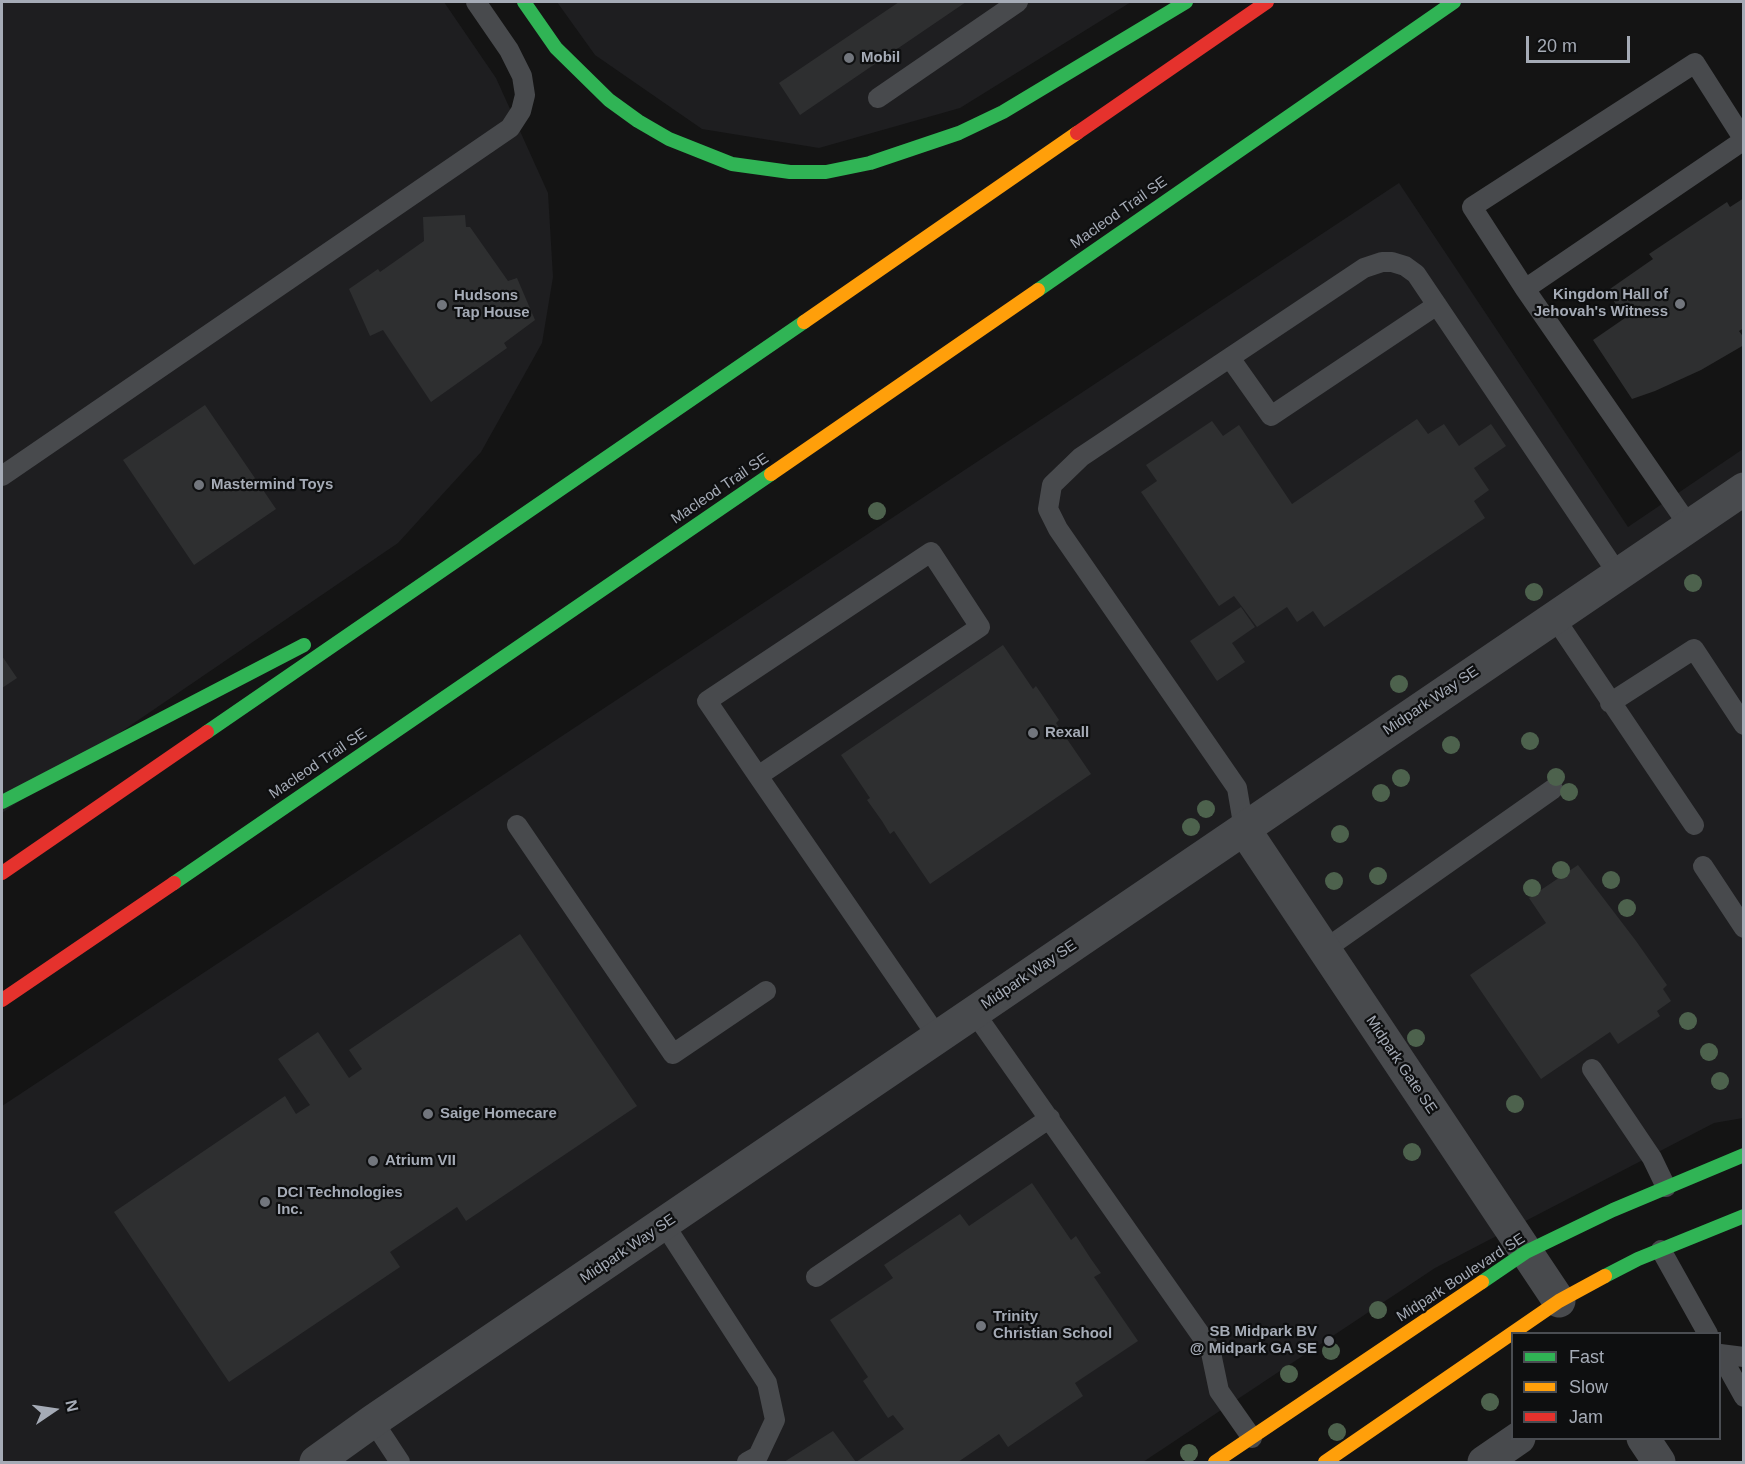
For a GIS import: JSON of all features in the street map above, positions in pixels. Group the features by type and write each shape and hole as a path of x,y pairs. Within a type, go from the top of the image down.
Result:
{"main road":[{"path":"524,2 556,48 580,73 609,100 638,121 669,139 732,164 790,172 826,172 870,163 959,133 1003,112 1186,2"},
{"path":"2,873 1267,2"},
{"name":"Macleod Trail SE","path":"2,1000 847,422 1454,2"},
{"path":"2,802 433,578"},
{"name":"Midpark Boulevard SE","path":"1215,1462 1526,1252 1666,1187 1743,1155"},
{"path":"1514,1332 1559,1301 1638,1259 1743,1216"},
{"path":"1325,1462 1511,1334"}],"street":[{"name":"Midpark Way SE","path":"316,1462 937,1036 1743,489"},
{"name":"Midpark Gate SE","path":"1245,829 1559,1301"},
{"path":"1484,1462 1517,1440"},
{"path":"1644,1440 1659,1462"}],"lane":[{"path":"2,476 510,128 521,111 525,94 522,76 509,50 476,2"},
{"path":"878,98 1018,2"},
{"path":"1525,289 1743,140 1695,63 1472,207 1525,289 1689,526"},
{"path":"1245,829 1237,788 1058,529 1048,509 1052,485 1081,457 1364,268 1382,262 1405,266 1416,274 1618,574"},
{"path":"1230,358 1271,416 1437,305"},
{"path":"758,776 980,627 931,552 707,701 758,776 937,1036"},
{"path":"1554,617 1694,825"},
{"path":"1610,703 1694,649 1743,725"},
{"path":"1324,950 1553,789"},
{"path":"517,825 673,1054 766,992"},
{"path":"1703,866 1743,928"},
{"path":"974,1012 1210,1348 1220,1391 1252,1438"},
{"path":"1592,1070 1652,1158 1666,1187"},
{"path":"816,1277 1050,1118"},
{"path":"664,1224 767,1383 775,1420 758,1456 747,1462"},
{"path":"1661,1250 1707,1332"},
{"path":"1721,1354 1743,1357"},
{"path":"1721,1356 1743,1397"},
{"path":"373,1421 400,1462"}],"shaded area":[{"path":"2,2 444,2 496,78 548,193 553,277 542,343 481,452 398,543 2,813"},
{"path":"557,2 1131,2 960,108 819,148 702,129 595,55"},
{"path":"1399,183 1628,527 1743,449 1743,1118 1714,1123 1435,1268 1143,1462 2,1462 2,1106"}],"building":[{"name":"Mobil","path":"899,2 966,2 800,115 779,83"},
{"name":"Kingdom Hall of Jehovah's Witness","path":"1744,198 1744,328 1739,331 1744,338 1744,345 1701,370 1632,399 1593,340 1625,318 1607,291 1653,259 1649,254 1727,202 1730,207"},
{"name":"Hudsons Tap House","path":"465,215 466,227 470,227 508,281 517,278 535,320 504,343 507,348 431,402 383,330 370,336 349,289 378,269 380,272 424,241 423,217"},
{"name":"Mastermind Toys","path":"205,405 276,509 194,565 123,460"},
{"path":"1417,419 1428,434 1444,424 1459,446 1491,424 1506,446 1474,468 1489,490 1474,501 1485,518 1324,627 1313,611 1297,622 1287,607 1257,627 1234,596 1219,606 1141,492 1157,481 1146,465 1212,421 1223,436 1239,425 1292,504"},
{"path":"1241,607 1255,627 1232,643 1245,662 1217,681 1190,641"},
{"path":"1003,645 1033,689 1036,686 1059,720 1056,723 1091,774 930,884 894,831 890,834 867,800 870,798 841,755"},
{"path":"2,656 17,678 2,688"},
{"path":"1578,865 1667,985 1663,989 1671,1001 1657,1011 1660,1016 1618,1044 1610,1032 1541,1079 1470,975 1546,923 1529,898"},
{"name":"Atrium VII","path":"520,934 637,1106 466,1221 457,1207 390,1252 400,1267 229,1382 114,1212 285,1096 296,1114 310,1105 278,1059 318,1032 349,1078 362,1069 349,1050"},
{"name":"Trinity Christian School","path":"1032,1183 1071,1240 1076,1236 1101,1273 1094,1277 1138,1341 1075,1383 1083,1396 1008,1447 999,1434 958,1462 856,1462 904,1429 893,1415 888,1418 863,1381 868,1377 830,1320 893,1278 884,1265 960,1214 969,1226"},
{"path":"833,1431 856,1462 784,1462"}],"traffic: fast":[{"path":"524,2 556,48 609,100 638,121 669,139 732,164 790,172 826,172 870,163 959,133 1003,112 1186,2"},
{"path":"1038,290 1454,2"},
{"path":"207,732 804,322"},
{"path":"174,883 771,474"},
{"path":"2,802 304,645"},
{"path":"1482,1282 1526,1252 1613,1210 1744,1155"},
{"path":"1605,1276 1638,1259 1744,1216"}],"traffic: slow":[{"path":"804,322 1077,133"},
{"path":"771,474 1038,290"},
{"path":"1514,1332 1559,1301 1605,1276"},
{"path":"1215,1462 1482,1282"},
{"path":"1325,1462 1511,1334"}],"traffic: jam":[{"path":"1077,133 1267,2"},
{"path":"2,873 207,732"},
{"path":"2,1000 174,883"}],"place":[{"name":"Mobil","path":"849,58"},
{"name":"Kingdom Hall of Jehovah's Witness","path":"1680,304"},
{"name":"Hudsons Tap House","path":"442,305"},
{"name":"Mastermind Toys","path":"199,485"},
{"name":"Rexall","path":"1033,733"},
{"name":"Saige Homecare","path":"428,1114"},
{"name":"Atrium VII","path":"373,1161"},
{"name":"DCI Technologies Inc.","path":"265,1202"},
{"name":"Trinity Christian School","path":"981,1326"},
{"name":"SB Midpark BV @ Midpark GA SE","path":"1329,1341"}]}
